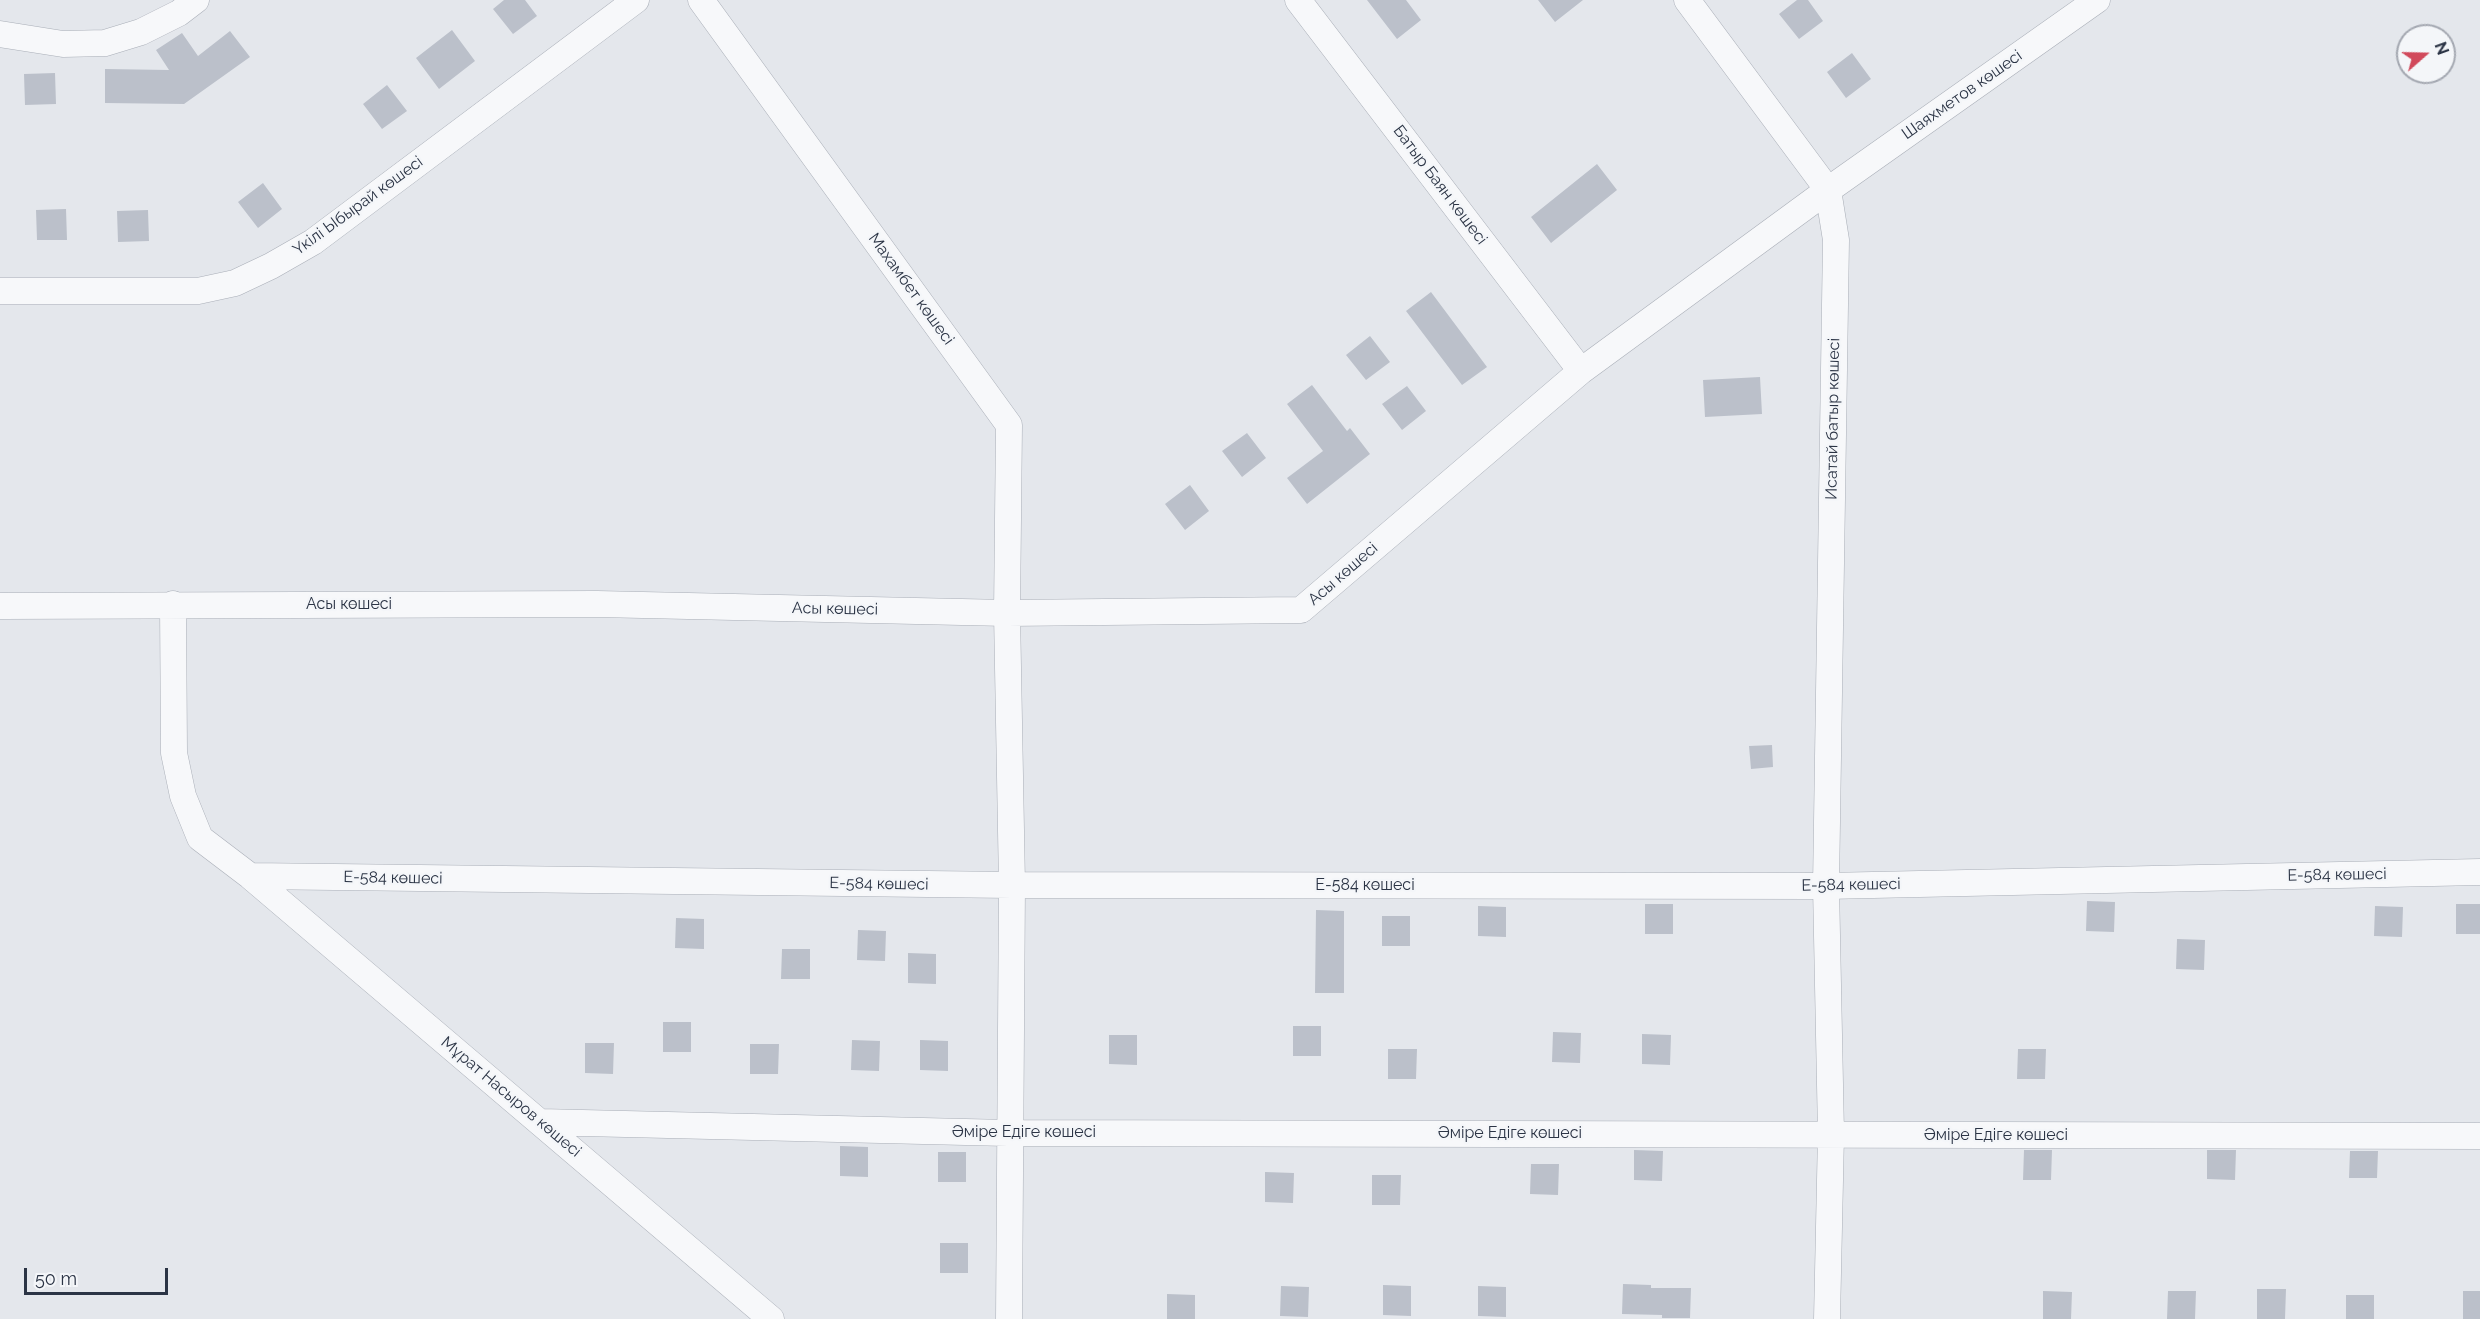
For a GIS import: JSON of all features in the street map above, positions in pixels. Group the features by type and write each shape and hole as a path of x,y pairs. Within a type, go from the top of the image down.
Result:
{"street":[{"path":"0,34 63,44 105,44 179,13 196,0"},
{"name":"Үкілі Ыбырай көшесі","path":"0,291 198,291 235,283 313,242 636,0"},
{"name":"Махамбет көшесі","path":"701,0 1009,424 1007,613 1012,885 1008,1133 1009,1319"},
{"name":"Батыр Баян көшесі","path":"1298,0 1581,371"},
{"name":"Исатай батыр көшесі","path":"1687,0 1828,190 1836,240 1826,886 1831,1134 1827,1319"},
{"name":"Шаяхметов көшесі","path":"1581,371 1828,190 2071,7 2097,0"},
{"name":"Асы көшесі","path":"0,606 597,604 1007,613 1301,610 1581,371"},
{"name":"Мұрат Насыров көшесі","path":"173,604 174,753 183,796 200,838 250,876 771,1319"},
{"name":"Е-584 көшесі","path":"250,876 1012,885 1826,886 2480,872"},
{"name":"Әміре Едіге көшесі","path":"540,1122 1008,1133 2480,1136"}],"building":[{"path":"504,0 525,0 537,16 513,34 493,9"},
{"path":"1367,0 1406,0 1421,20 1397,39"},
{"path":"1538,0 1583,0 1555,22"},
{"path":"1797,0 1808,0 1823,21 1799,39 1779,14"},
{"path":"452,30 475,61 439,89 416,58"},
{"path":"230,31 250,57 184,104 105,103 105,69 169,70 156,50 182,33 198,56"},
{"path":"1852,53 1871,79 1846,98 1827,72"},
{"path":"55,73 56,104 25,105 24,74"},
{"path":"387,85 407,111 382,129 363,104"},
{"path":"1597,164 1617,190 1551,243 1531,217"},
{"path":"263,183 282,209 258,228 238,202"},
{"path":"66,209 67,240 37,240 36,210"},
{"path":"148,210 149,241 118,242 117,211"},
{"path":"1431,292 1487,367 1462,385 1406,311"},
{"path":"1370,336 1390,362 1366,380 1346,355"},
{"path":"1760,377 1762,414 1705,417 1703,380"},
{"path":"1312,385 1347,431 1350,428 1370,454 1307,504 1287,478 1323,451 1287,404"},
{"path":"1407,386 1426,411 1402,430 1382,404"},
{"path":"1247,433 1266,458 1242,477 1222,451"},
{"path":"1190,485 1209,511 1185,530 1165,504"},
{"path":"1772,745 1773,767 1751,769 1749,746"},
{"path":"2087,901 2115,902 2114,932 2086,931"},
{"path":"1645,904 1673,904 1673,934 1645,934"},
{"path":"2456,904 2480,904 2480,934 2456,934"},
{"path":"1478,906 1506,907 1506,937 1478,936"},
{"path":"2375,906 2403,907 2402,937 2374,936"},
{"path":"1316,910 1344,911 1344,993 1315,993"},
{"path":"1382,916 1410,916 1410,946 1382,946"},
{"path":"676,918 704,919 704,949 675,948"},
{"path":"858,930 886,931 885,961 857,960"},
{"path":"2177,939 2205,940 2204,970 2176,969"},
{"path":"782,949 810,949 810,979 781,979"},
{"path":"908,953 936,954 936,984 908,983"},
{"path":"663,1022 691,1022 691,1052 663,1052"},
{"path":"1293,1026 1321,1026 1321,1056 1293,1056"},
{"path":"1553,1032 1581,1033 1580,1063 1552,1062"},
{"path":"1642,1034 1671,1035 1670,1065 1642,1064"},
{"path":"1109,1035 1137,1035 1137,1065 1109,1064"},
{"path":"852,1040 880,1041 879,1071 851,1070"},
{"path":"920,1040 948,1041 948,1071 920,1070"},
{"path":"585,1043 614,1043 613,1074 585,1073"},
{"path":"750,1044 779,1044 778,1074 750,1074"},
{"path":"1388,1049 1417,1049 1416,1079 1388,1079"},
{"path":"2018,1049 2046,1049 2045,1079 2017,1079"},
{"path":"840,1146 868,1147 868,1177 840,1176"},
{"path":"1634,1150 1663,1151 1662,1181 1634,1180"},
{"path":"2024,1150 2052,1150 2051,1180 2023,1180"},
{"path":"2207,1150 2236,1150 2235,1180 2207,1179"},
{"path":"2350,1151 2378,1151 2377,1178 2349,1178"},
{"path":"938,1152 966,1152 966,1182 938,1182"},
{"path":"1531,1164 1559,1164 1558,1195 1530,1194"},
{"path":"1265,1172 1294,1173 1293,1203 1265,1202"},
{"path":"1372,1175 1401,1175 1400,1205 1372,1205"},
{"path":"940,1243 968,1243 968,1273 940,1273"},
{"path":"1623,1284 1651,1285 1651,1288 1691,1288 1690,1318 1622,1314"},
{"path":"1383,1285 1411,1286 1411,1316 1383,1315"},
{"path":"1281,1286 1309,1287 1308,1317 1280,1316"},
{"path":"1478,1286 1506,1287 1506,1317 1478,1316"},
{"path":"2257,1289 2286,1289 2285,1319 2257,1319"},
{"path":"2043,1291 2072,1292 2071,1319 2043,1319"},
{"path":"2168,1291 2196,1291 2195,1319 2167,1319"},
{"path":"2463,1291 2480,1291 2480,1319 2463,1319"},
{"path":"1167,1294 1195,1295 1195,1319 1167,1319"},
{"path":"2346,1295 2374,1295 2374,1319 2346,1319"}]}
